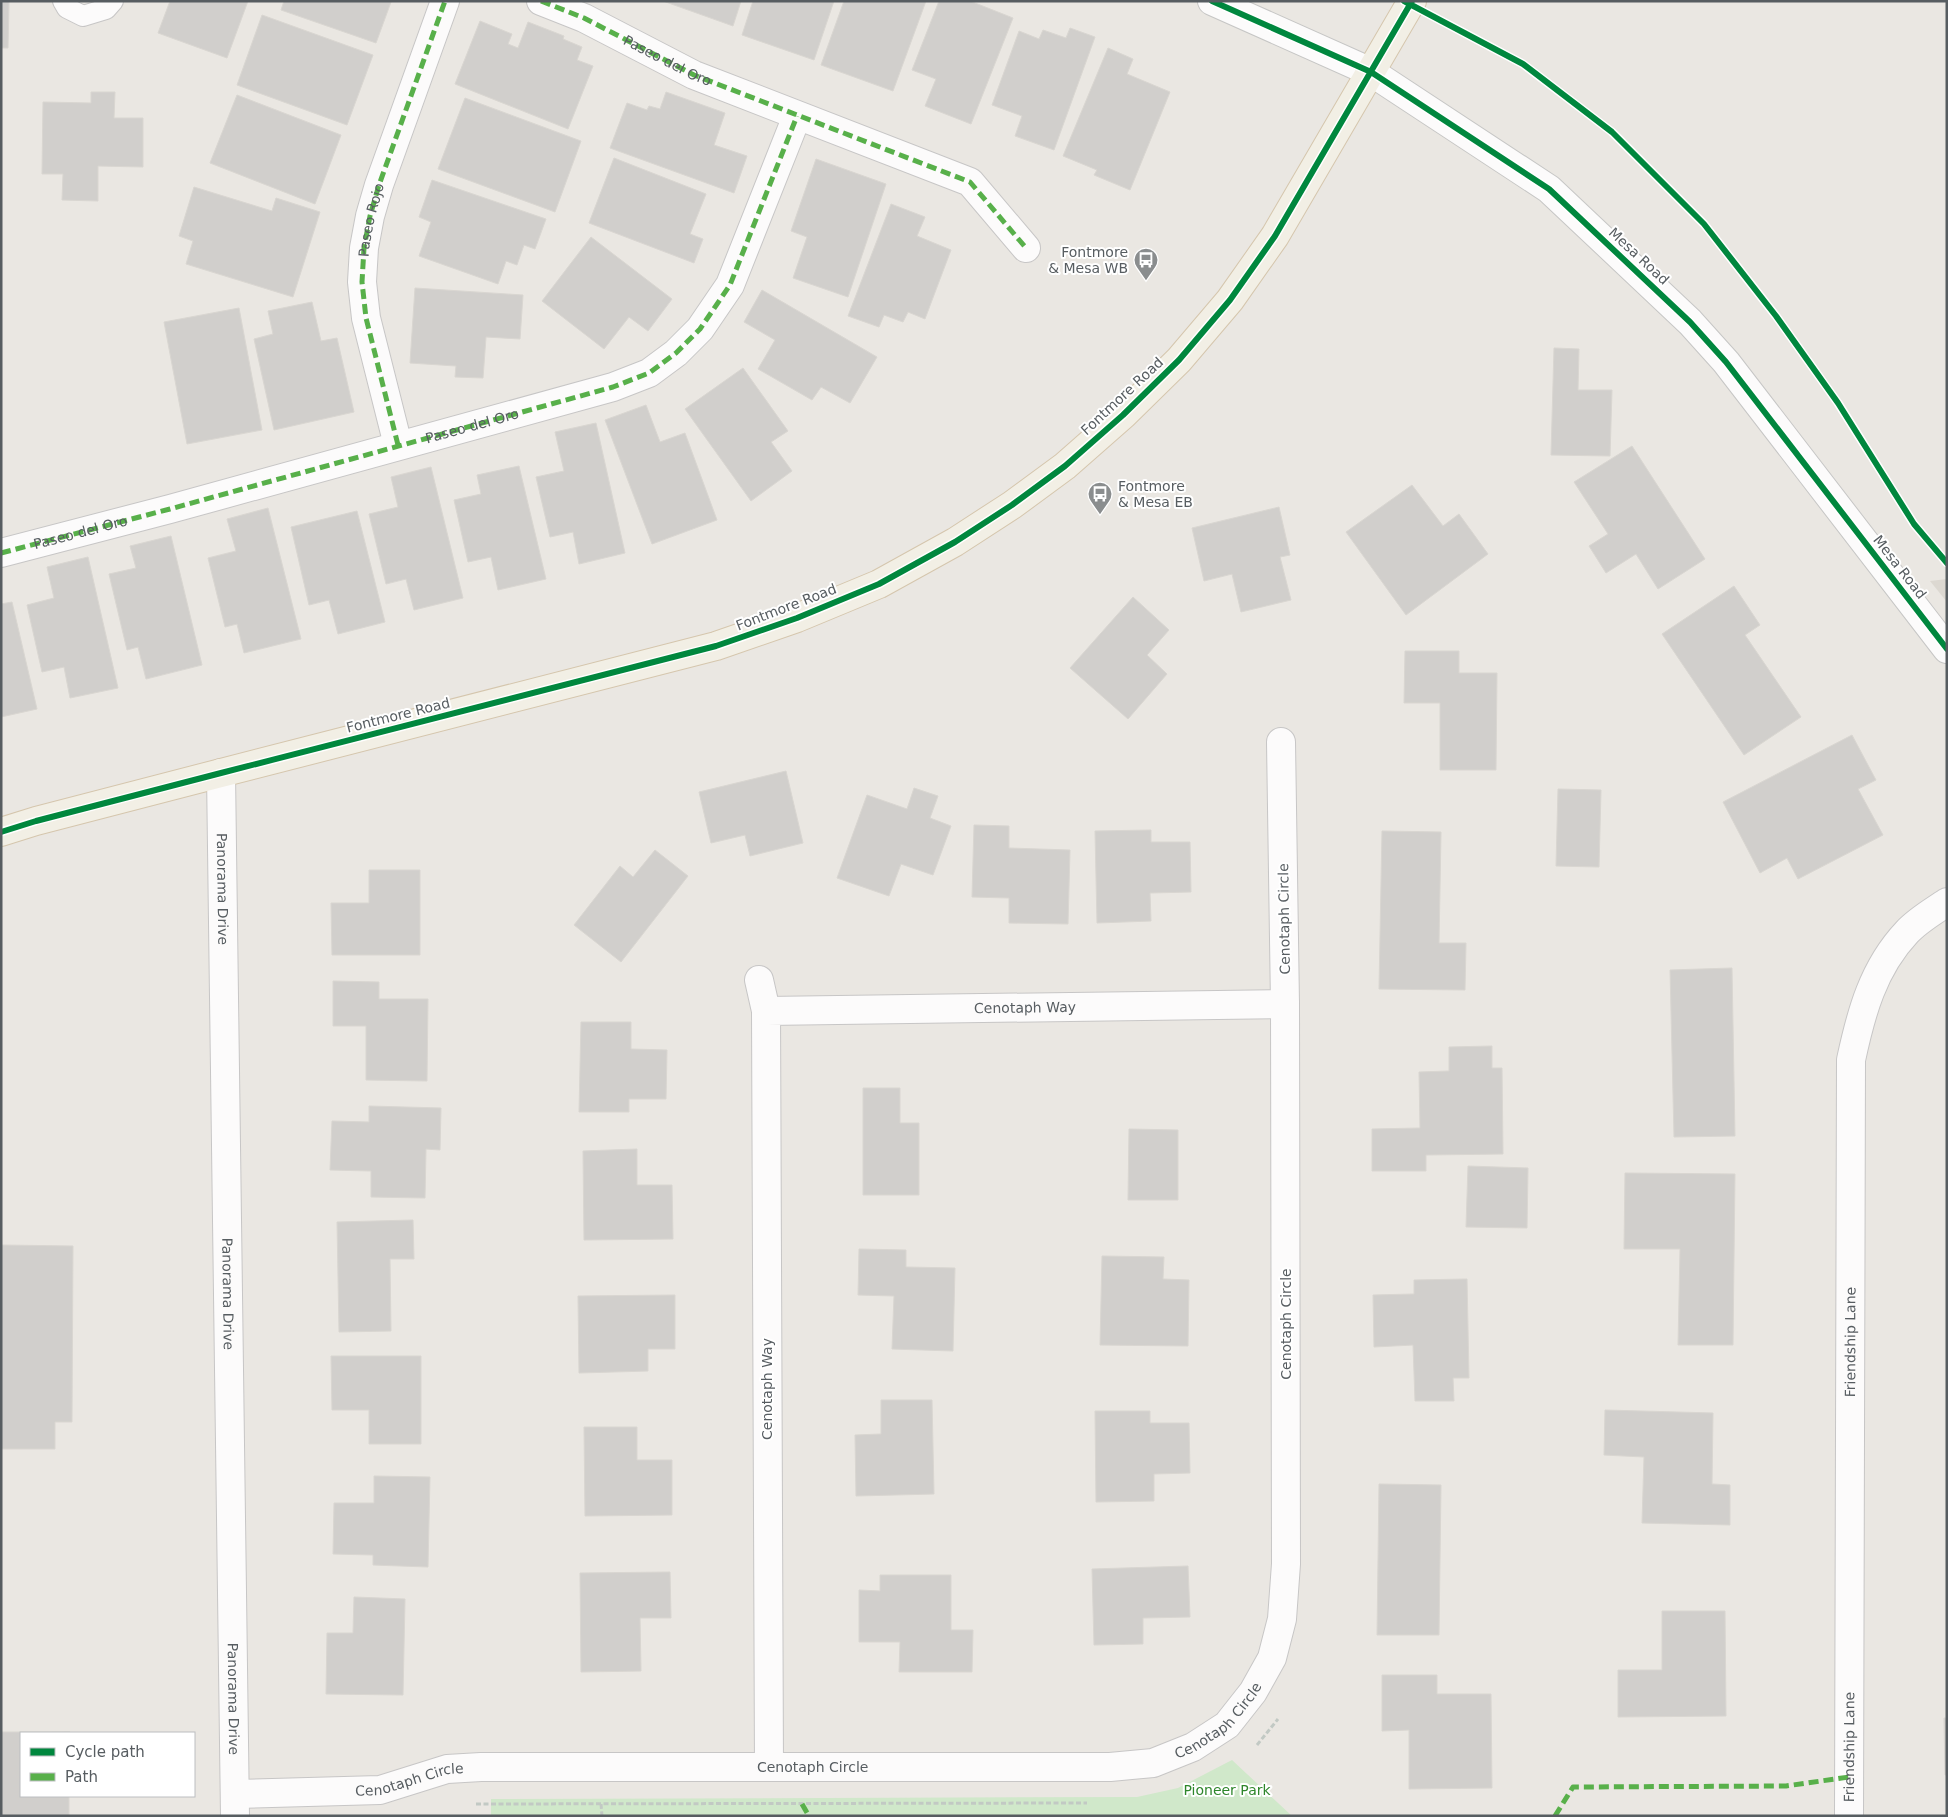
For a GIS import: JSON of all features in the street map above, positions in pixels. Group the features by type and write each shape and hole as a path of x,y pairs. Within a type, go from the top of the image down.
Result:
{"main road":[{"name":"Fontmore Road","path":"1,832 36,821 716,646 797,618 879,584 955,542 1012,505 1065,466 1123,416 1179,360 1230,300 1275,236 1412,1"}],"street":[{"name":"Paseo Rojo","path":"398,445 366,318 362,282 364,248 370,216 380,185 444,1"},
{"name":"Paseo del Oro","path":"541,1 584,18 694,76 970,182 1026,248"},
{"name":"Mesa Road","path":"1212,1 1371,72 1549,189 1690,322 1726,362 1947,649"},
{"name":"Paseo del Oro","path":"1,553 170,509 613,387 649,373 676,353 700,329 730,285 797,116"},
{"name":"Cenotaph Circle","path":"235,1805 380,1790 447,1769 481,1766 1110,1767 1153,1763 1192,1747 1227,1725 1254,1692 1272,1658 1282,1619 1286,1564 1285,1004 1282,742"},
{"name":"Panorama Drive","path":"221,773 235,1805"},
{"name":"Friendship Lane","path":"1849,1816 1851,1060 1858,1024 1870,989 1886,958 1908,931 1947,902"},
{"name":"Cenotaph Way","path":"759,980 766,1010 769,1767"},
{"name":"Cenotaph Way","path":"766,1010 1285,1004"}],"lane":[{"path":"63,1 66,8 83,16 106,9 113,1"}],"path":[{"path":"1255,1747 1262,1741 1279,1716"},
{"path":"474,1804 1096,1803"},
{"path":"600,1804 602,1816"}],"shaded area":[{"path":"1947,579 1947,602 1930,581"}],"green space":[{"name":"Pioneer Park","path":"1232,1760 1292,1816 491,1816 491,1799 1137,1797 1178,1788"}],"building":[{"path":"1,1 9,1 8,48 1,48"},
{"path":"170,1 248,1 227,58 158,33"},
{"path":"284,1 391,2 376,43 281,10"},
{"path":"663,1 741,1 733,26"},
{"path":"753,1 834,1 814,60 742,35"},
{"path":"844,1 926,1 893,91 821,65"},
{"path":"939,1 970,1 1013,18 971,124 925,106 936,79 912,70"},
{"path":"262,15 373,55 347,125 237,85"},
{"path":"480,21 512,34 508,44 518,48 528,22 564,36 563,39 582,47 577,60 593,66 568,129 455,84"},
{"path":"1070,28 1095,37 1054,150 1015,136 1022,116 992,105 1019,31 1039,39 1043,30 1066,38"},
{"path":"1108,48 1133,59 1127,74 1170,92 1130,190 1094,175 1097,170 1063,156"},
{"path":"91,92 115,92 114,118 143,118 143,167 98,166 98,201 62,200 63,174 42,174 43,102 91,103"},
{"path":"666,92 725,113 714,145 747,156 734,193 610,148 627,103 647,110 649,106 660,109"},
{"path":"237,95 341,135 315,204 210,163"},
{"path":"465,98 581,141 555,212 438,169"},
{"path":"614,158 706,194 690,234 703,239 694,263 589,223"},
{"path":"816,159 886,184 848,297 793,278 807,237 791,231"},
{"path":"432,180 546,219 535,249 524,245 517,265 506,261 498,284 419,256 431,222 419,217"},
{"path":"194,187 272,211 276,198 320,212 293,297 186,264 193,241 179,236"},
{"path":"891,204 925,217 917,236 951,250 925,319 908,312 903,322 884,315 879,327 848,316"},
{"path":"591,237 672,299 648,331 629,317 604,349 542,301"},
{"path":"415,288 523,295 520,339 486,337 483,378 455,377 456,366 410,363"},
{"path":"762,290 877,357 850,403 821,387 812,400 758,369 775,340 744,322"},
{"path":"312,302 321,341 337,338 354,412 274,430 254,339 273,334 268,311"},
{"path":"239,308 262,430 187,444 164,322"},
{"path":"1554,348 1579,349 1578,390 1612,390 1610,456 1551,455"},
{"path":"743,368 788,431 771,442 792,471 751,501 685,409"},
{"path":"646,405 660,442 685,433 717,520 652,544 605,420"},
{"path":"596,423 625,553 579,564 573,532 550,537 536,477 564,471 555,432"},
{"path":"1632,446 1705,559 1658,589 1636,554 1606,573 1589,546 1608,534 1574,482"},
{"path":"519,466 546,579 498,590 491,557 468,562 454,500 481,494 477,475"},
{"path":"431,467 463,598 414,610 406,579 386,584 369,514 398,507 391,477"},
{"path":"1412,485 1443,526 1459,514 1488,554 1406,615 1346,532"},
{"path":"1279,507 1290,555 1280,557 1291,600 1241,612 1232,574 1204,581 1192,528"},
{"path":"268,508 301,639 244,653 237,624 225,627 208,558 236,551 227,519"},
{"path":"357,511 385,622 338,634 329,600 309,605 291,527"},
{"path":"171,536 202,665 146,679 138,647 127,650 109,574 136,568 130,546"},
{"path":"88,557 118,688 70,698 64,667 42,672 27,605 54,598 47,567"},
{"path":"1734,586 1760,625 1745,635 1801,717 1744,755 1662,634"},
{"path":"1133,597 1169,630 1147,655 1167,674 1128,719 1070,668"},
{"path":"12,602 37,709 1,717 1,604"},
{"path":"1405,651 1459,651 1459,673 1497,673 1496,770 1440,770 1440,703 1404,703"},
{"path":"1852,735 1876,780 1858,789 1883,835 1798,879 1787,858 1760,873 1723,802"},
{"path":"786,771 803,843 750,856 745,835 711,843 699,792"},
{"path":"914,788 938,796 930,818 951,826 933,875 901,864 889,896 837,878 867,795 907,809"},
{"path":"1558,789 1601,790 1599,867 1556,866"},
{"path":"974,825 1009,826 1009,848 1070,850 1068,924 1009,923 1009,898 972,897"},
{"path":"1151,830 1151,842 1190,842 1191,892 1150,893 1151,921 1097,923 1095,831"},
{"path":"1382,831 1441,832 1439,943 1466,943 1465,990 1379,989"},
{"path":"655,850 688,876 621,962 574,925 620,866 633,877"},
{"path":"369,870 420,870 420,955 332,955 331,903 369,903"},
{"path":"1732,968 1735,1136 1674,1137 1670,970"},
{"path":"333,981 379,982 379,999 428,999 427,1081 366,1080 366,1026 333,1026"},
{"path":"581,1022 631,1022 631,1049 667,1050 666,1099 629,1099 629,1112 579,1112"},
{"path":"1492,1046 1492,1068 1502,1068 1503,1154 1426,1155 1426,1171 1372,1171 1372,1129 1420,1128 1419,1072 1449,1071 1449,1047"},
{"path":"863,1088 900,1088 900,1123 919,1123 919,1195 863,1195"},
{"path":"369,1106 441,1108 440,1150 426,1149 425,1198 371,1197 371,1171 330,1170 332,1121 369,1122"},
{"path":"1129,1129 1178,1130 1178,1200 1128,1200"},
{"path":"637,1149 637,1185 672,1185 673,1239 584,1240 583,1151"},
{"path":"1468,1166 1528,1168 1527,1228 1466,1227"},
{"path":"1625,1173 1735,1174 1733,1345 1678,1345 1680,1249 1624,1249"},
{"path":"413,1220 414,1259 390,1259 391,1331 339,1332 337,1222"},
{"path":"1,1245 73,1246 72,1422 55,1422 55,1449 1,1449"},
{"path":"859,1249 906,1250 906,1267 955,1268 953,1351 892,1349 894,1296 858,1295"},
{"path":"1102,1256 1164,1257 1163,1279 1189,1280 1188,1346 1100,1345"},
{"path":"1467,1279 1469,1378 1453,1378 1454,1401 1415,1401 1413,1345 1374,1347 1373,1295 1414,1294 1414,1280"},
{"path":"675,1295 675,1349 648,1349 648,1371 579,1373 578,1296"},
{"path":"331,1356 421,1356 421,1444 369,1444 369,1410 332,1410"},
{"path":"881,1400 932,1400 934,1494 856,1496 855,1435 881,1434"},
{"path":"1605,1410 1713,1413 1712,1484 1730,1485 1730,1525 1642,1523 1644,1457 1604,1455"},
{"path":"1095,1411 1150,1411 1150,1423 1189,1423 1190,1473 1154,1474 1154,1501 1096,1502"},
{"path":"584,1427 637,1427 637,1460 672,1460 672,1515 585,1516"},
{"path":"374,1476 430,1477 428,1567 373,1565 373,1555 333,1554 334,1503 374,1503"},
{"path":"1379,1484 1441,1485 1439,1635 1377,1635"},
{"path":"1188,1566 1190,1617 1143,1618 1143,1644 1094,1645 1092,1569"},
{"path":"670,1572 671,1618 640,1618 641,1671 581,1672 580,1573"},
{"path":"880,1575 951,1575 951,1630 973,1630 972,1672 899,1672 900,1642 859,1642 859,1590 880,1591"},
{"path":"354,1597 405,1599 403,1695 326,1694 327,1633 353,1633"},
{"path":"1662,1611 1725,1611 1726,1716 1618,1717 1618,1670 1662,1670"},
{"path":"1382,1675 1437,1675 1437,1694 1491,1694 1492,1788 1409,1789 1409,1730 1382,1731"},
{"path":"1944,1718 1947,1718 1947,1775 1945,1775"},
{"path":"1,1732 20,1732 20,1797 69,1797 69,1816 1,1816"}],"marked path":[{"path":"398,445 366,318 362,282 364,248 370,216 379,185 445,1"},
{"path":"541,1 584,18 694,75 970,182 1026,248"},
{"path":"1,553 170,509 613,387 649,373 676,353 700,329 730,285 797,116"},
{"path":"1555,1816 1573,1787 1786,1786 1849,1777"},
{"path":"802,1804 809,1816"}],"cycle path":[{"path":"1212,1 1371,72 1549,189 1690,322 1726,362 1947,649"},
{"path":"1404,1 1523,64 1612,132 1704,224 1776,316 1838,403 1914,524 1947,563"},
{"path":"1,832 36,821 716,646 797,618 879,584 955,542 1012,505 1065,466 1123,415 1179,360 1230,300 1275,236 1412,1"}],"place":[{"name":"Fontmore & Mesa WB","path":"1146,281"},
{"name":"Fontmore & Mesa EB","path":"1100,515"}]}
